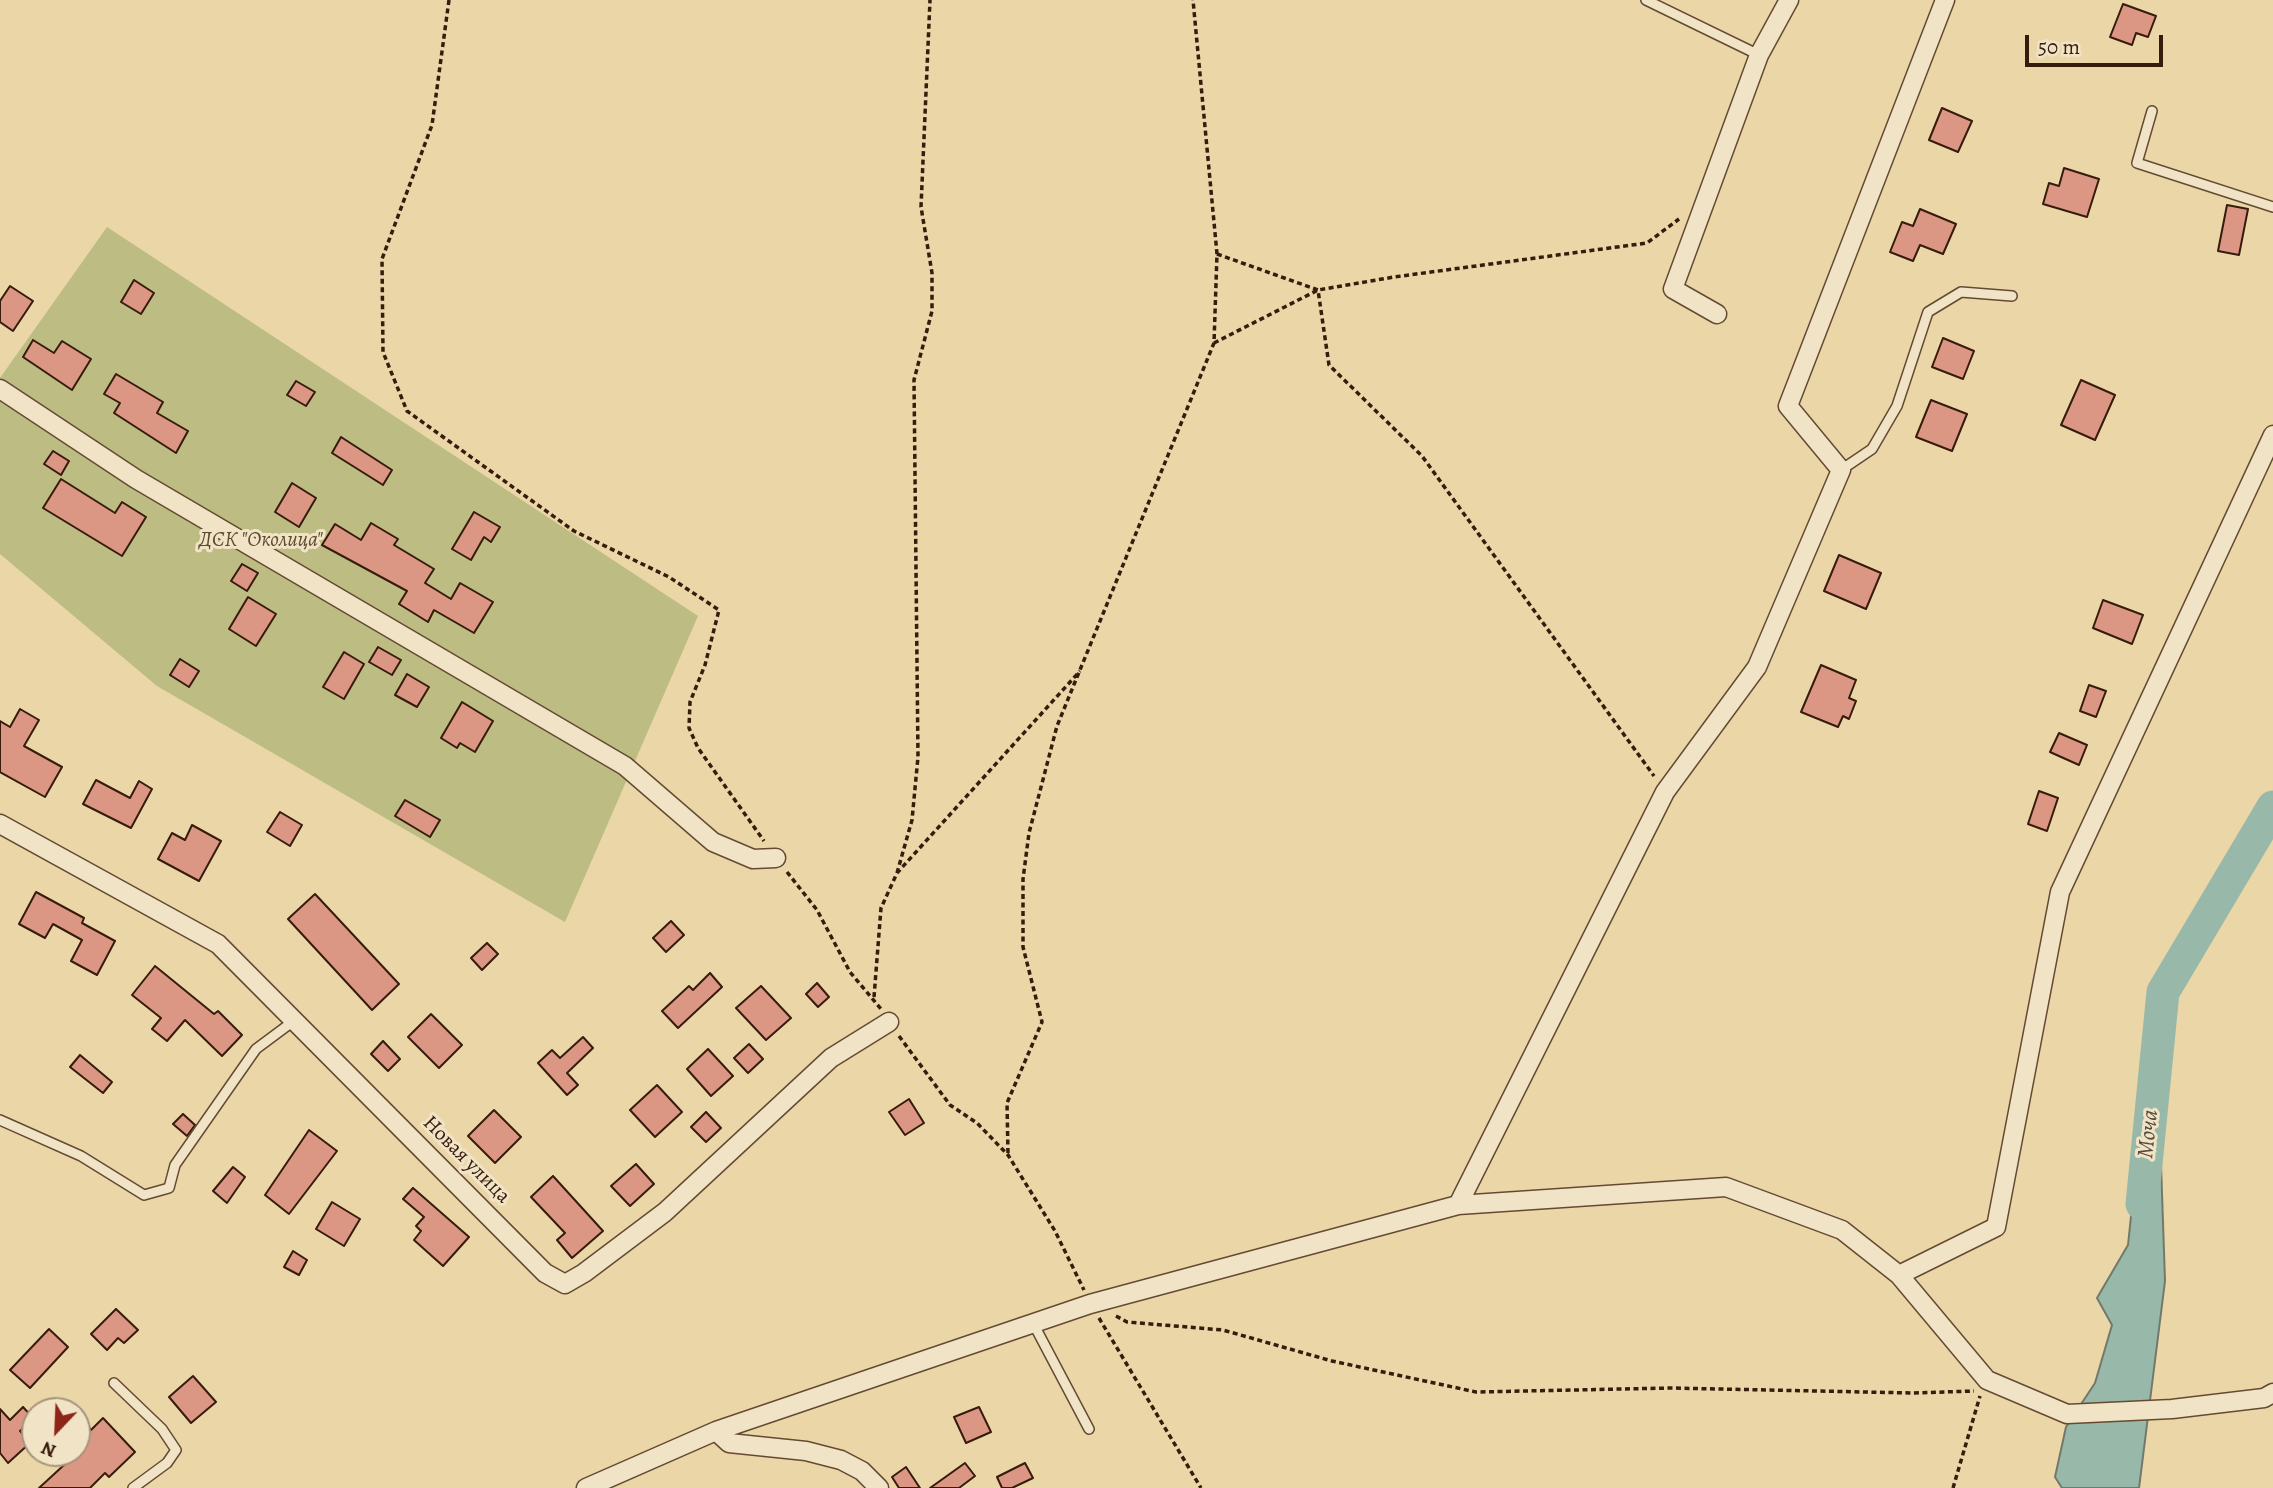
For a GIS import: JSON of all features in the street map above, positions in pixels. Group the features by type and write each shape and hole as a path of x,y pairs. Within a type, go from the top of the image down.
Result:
{"street":[{"path":"1717,314 1674,289 1759,55 1789,0"},
{"path":"1458,1205 1496,1135 1665,792 1758,667 1841,470 1788,405 1945,0"},
{"path":"0,388 136,479 625,766 713,842 752,859 776,858"},
{"path":"1899,1275 1996,1227 2060,892 2273,435"},
{"name":"Новая улица","path":"0,824 218,944 545,1273 565,1284 584,1273 665,1212 831,1058 889,1022"},
{"path":"586,1488 716,1431 1090,1304 1458,1205 1726,1187 1842,1230 1899,1275 1987,1380 2067,1414 2172,1409 2264,1398 2273,1393"},
{"path":"716,1431 729,1443 806,1451 841,1460 862,1471 879,1488"}],"lane":[{"path":"1646,0 1759,55"},
{"path":"2152,111 2137,163 2273,207"},
{"path":"1841,470 1872,449 1897,406 1928,312 1961,292 2012,296"},
{"path":"0,1120 81,1157 144,1195 169,1188 175,1165 256,1049 295,1020"},
{"path":"1032,1323 1089,1429"},
{"path":"114,1383 162,1429 176,1450 167,1463 133,1488"}],"path":[{"path":"449,0 432,125 382,259 383,352 407,411 574,531 628,560 670,577 719,610 705,665 690,702 689,728 698,748 776,858 817,910 850,972 874,997 889,1022 950,1105 977,1123 1008,1155 1055,1231 1090,1304 1201,1488"},
{"path":"874,997 881,908 897,873 912,820 918,757 914,380 932,311 932,272 921,208 930,0"},
{"path":"1008,1155 1007,1103 1042,1023 1023,947 1023,878 1030,833 1057,726 1214,343 1217,254 1193,0"},
{"path":"1214,343 1318,290 1394,276 1647,243 1706,199"},
{"path":"1217,254 1318,290"},
{"path":"1318,290 1329,365 1422,456 1665,792"},
{"path":"897,873 1083,667"},
{"path":"1090,1304 1127,1322 1223,1330 1332,1361 1476,1392 1671,1388 1913,1394 1982,1391 1953,1488"}],"green space":[{"name":"ДСК \"Околица\"","path":"107,227 698,616 565,922 157,686 0,554 0,378"}],"shaded area":[{"path":"2137,1159 2161,1164 2165,1281 2139,1488 2062,1488 2055,1477 2066,1427 2095,1383 2112,1325 2097,1298 2128,1245"}],"building":[{"path":"2123,4 2156,16 2148,37 2136,33 2132,45 2110,37"},
{"path":"1942,108 1972,121 1958,152 1929,140"},
{"path":"2064,168 2099,179 2087,217 2043,204 2049,183 2059,186"},
{"path":"2227,205 2248,209 2239,255 2218,251"},
{"path":"1920,209 1956,224 1943,254 1920,245 1913,261 1890,252 1902,222 1913,226"},
{"path":"134,280 154,293 141,314 121,302"},
{"path":"10,286 33,301 13,331 0,322 0,301"},
{"path":"1943,338 1974,351 1963,379 1932,367"},
{"path":"33,340 54,353 62,341 91,359 72,390 23,357"},
{"path":"116,374 163,402 157,413 188,431 176,453 114,413 120,403 104,394"},
{"path":"2081,380 2115,395 2095,440 2061,425"},
{"path":"296,381 315,392 306,406 287,395"},
{"path":"1931,400 1967,414 1952,451 1916,437"},
{"path":"341,437 392,470 383,485 332,453"},
{"path":"53,451 69,461 61,475 44,464"},
{"path":"61,479 115,513 122,502 146,517 122,556 43,508"},
{"path":"292,483 316,498 299,527 275,512"},
{"path":"474,512 500,527 491,542 484,537 471,560 452,549"},
{"path":"371,523 398,539 394,545 434,569 425,583 451,599 460,583 493,602 474,633 434,610 428,622 399,604 407,591 322,545 335,524 361,540"},
{"path":"1839,555 1881,573 1866,609 1824,591"},
{"path":"242,564 258,573 247,591 231,581"},
{"path":"248,597 276,614 256,646 229,629"},
{"path":"2103,600 2143,615 2132,644 2093,628"},
{"path":"378,647 401,660 392,675 369,662"},
{"path":"344,652 364,664 344,699 323,687"},
{"path":"180,659 199,671 189,687 170,675"},
{"path":"1821,665 1856,680 1849,698 1856,701 1849,719 1843,716 1838,727 1801,712"},
{"path":"407,674 429,687 417,707 395,695"},
{"path":"2089,685 2106,691 2096,717 2080,711"},
{"path":"462,702 493,721 475,752 460,743 457,748 441,738"},
{"path":"20,709 39,720 24,746 62,767 45,797 0,772 0,721 10,727"},
{"path":"2059,733 2087,745 2079,765 2050,752"},
{"path":"96,780 130,798 139,781 152,789 131,828 83,804"},
{"path":"2039,791 2058,798 2047,831 2028,824"},
{"path":"405,800 440,820 430,837 395,816"},
{"path":"280,812 302,825 290,846 267,832"},
{"path":"192,825 221,841 199,881 158,859 172,833 185,840"},
{"path":"36,892 84,918 82,923 115,941 97,975 71,961 82,940 53,924 45,938 19,924"},
{"path":"315,894 399,984 372,1010 288,919"},
{"path":"671,921 684,935 666,952 653,938"},
{"path":"487,943 498,954 482,970 471,958"},
{"path":"155,966 214,1014 218,1011 242,1035 222,1056 185,1020 167,1041 152,1029 161,1018 132,995"},
{"path":"710,973 722,987 678,1028 662,1011 689,986 693,990"},
{"path":"817,983 829,997 818,1007 806,994"},
{"path":"761,986 791,1018 766,1040 736,1008"},
{"path":"431,1014 462,1045 439,1068 408,1037"},
{"path":"583,1037 593,1048 567,1073 578,1085 567,1095 538,1063 552,1050 560,1058"},
{"path":"383,1041 400,1059 388,1071 371,1054"},
{"path":"749,1044 763,1059 748,1073 734,1058"},
{"path":"708,1049 733,1076 711,1096 687,1069"},
{"path":"80,1055 112,1082 103,1093 70,1067"},
{"path":"657,1085 682,1112 655,1137 630,1110"},
{"path":"909,1099 924,1123 905,1135 889,1112"},
{"path":"494,1110 521,1137 495,1163 468,1136"},
{"path":"706,1112 721,1128 706,1142 691,1127"},
{"path":"183,1114 195,1125 187,1136 173,1124"},
{"path":"309,1130 337,1151 289,1214 265,1195"},
{"path":"636,1164 654,1184 630,1206 611,1186"},
{"path":"233,1167 245,1177 227,1203 213,1191"},
{"path":"553,1176 603,1231 572,1258 557,1240 565,1233 531,1197"},
{"path":"413,1188 469,1237 443,1266 414,1240 421,1231 416,1226 424,1217 403,1199"},
{"path":"332,1202 360,1219 344,1246 316,1229"},
{"path":"293,1251 307,1260 299,1275 284,1267"},
{"path":"116,1309 138,1330 124,1343 118,1338 107,1350 91,1334"},
{"path":"49,1329 68,1347 30,1388 10,1370"},
{"path":"193,1376 216,1402 191,1423 169,1397"},
{"path":"979,1407 991,1432 966,1443 954,1417"},
{"path":"0,1409 10,1420 21,1409 21,1451 8,1463 0,1453"},
{"path":"103,1418 135,1452 109,1477 105,1473 90,1488 39,1488 62,1467 91,1467 91,1430"},
{"path":"965,1463 975,1476 959,1488 930,1488"},
{"path":"1025,1463 1033,1478 1012,1488 1002,1488 997,1477"},
{"path":"906,1467 920,1488 899,1488 892,1477"}],"waterway":[{"name":"Моча","path":"2142,1204 2163,992 2273,807"}]}
